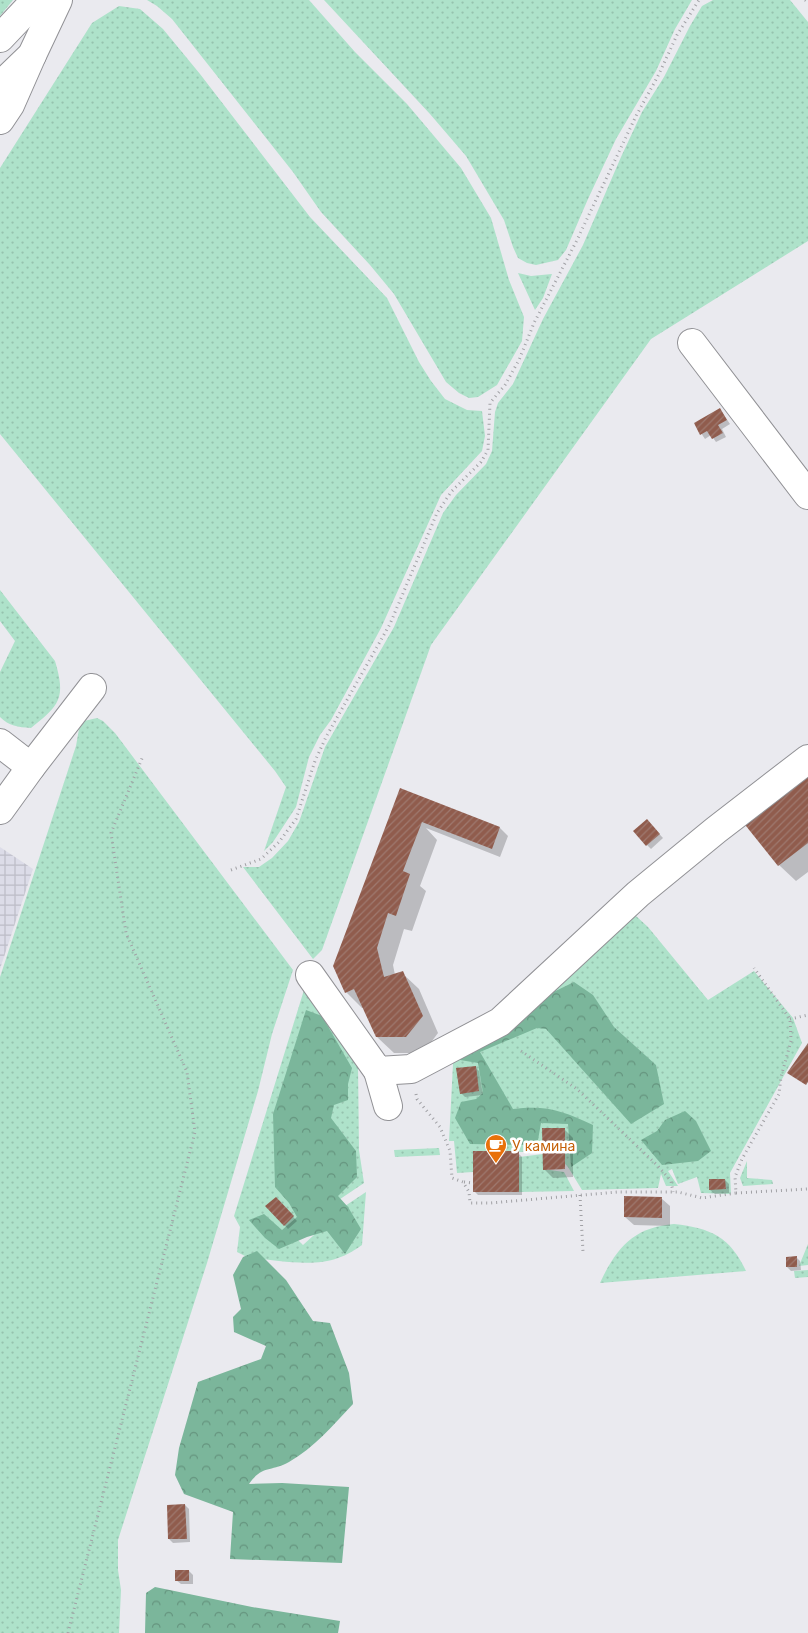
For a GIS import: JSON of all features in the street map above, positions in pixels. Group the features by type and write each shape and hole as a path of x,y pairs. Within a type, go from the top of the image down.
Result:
{"main road":[{"path":"0,38 36,0"},
{"path":"0,120 10,105 58,0"},
{"path":"0,86 32,55"},
{"path":"692,344 808,495"},
{"path":"0,810 92,688"},
{"path":"0,743 31,767"},
{"path":"378,1071 411,1069 500,1022 638,894 716,830 808,760"},
{"path":"310,975 378,1071 388,1106"}],"path":[{"path":"231,870 261,859 280,842 296,819 315,761 326,737 390,624 437,512 451,492 481,462 488,450 490,403 505,385 520,360 534,323 576,242 636,116 659,74 677,35 699,0"},
{"path":"68,1633 195,1132 187,1072 126,933 113,842 112,833 143,756"},
{"path":"736,1193 735,1176 742,1159 779,1094 780,1077 791,1041 790,1019 754,968"},
{"path":"790,1019 808,1015"},
{"path":"521,1051 577,1089 658,1166 671,1182 673,1192"},
{"path":"411,1069 417,1099 440,1127 450,1151 452,1178 473,1183"},
{"path":"463,1182 469,1192 470,1203 618,1192 673,1192 702,1198 736,1193 808,1188"},
{"path":"580,1195 583,1252"}],"shaded area":[{"path":"0,847 33,869 0,969"}],"green space":[{"path":"0,0 13,0 0,16"},
{"path":"147,0 309,0 355,52 407,104 461,168 491,218 509,280 524,317 522,341 497,385 478,397 469,398 459,393 446,382 394,294 321,212 293,172 172,19"},
{"path":"324,0 692,0 675,29 656,71 616,139 566,250 558,260 536,265 518,258 504,220 466,156 430,114"},
{"path":"713,0 790,0 808,22 808,241 651,339 431,645 322,950 313,959 243,867 259,867 272,858 288,841 299,822 325,747 394,627 443,513 456,495 486,464 492,451 495,412 498,403 513,384 543,319 583,245 642,112 664,77 702,6"},
{"path":"119,6 140,9 163,29 310,217 387,298 419,362 445,399 467,410 482,411 485,436 482,451 441,495 381,628 309,757 296,807 273,842 264,851 286,787 275,771 0,434 0,168 92,23"},
{"path":"518,273 531,276 552,274 543,298 535,310"},
{"path":"0,590 55,661 58,674 60,692 58,700 49,713 31,728 14,726 0,717 0,672 15,641 0,621"},
{"path":"97,718 103,721 115,733 293,970 272,1034 258,1091 207,1263 118,1540 118,1570 121,1590 119,1633 0,1633 0,977 76,746 79,729 84,721"},
{"path":"636,916 648,927 708,1000 754,971 793,1018 802,1043 730,1173 731,1194 701,1193 697,1177 678,1184 672,1169 668,1171 678,1186 666,1186 661,1174 658,1188 582,1190 568,1167 552,1150 521,1152 473,1151 473,1172 457,1173 454,1141 449,1141 453,1064 456,1054 624,917"},
{"path":"574,982 593,995 614,1027 656,1065 664,1104 631,1124 546,1029 537,1028 480,1052 513,1109 536,1108 554,1110 593,1125 592,1153 571,1167 568,1124 541,1123 538,1140 528,1145 470,1144 455,1118 461,1102 476,1099 483,1093 478,1063 460,1060 458,1053 535,1001"},
{"path":"304,990 358,1065 359,1150 364,1183 303,1224 293,1235 303,1245 314,1235 312,1228 366,1192 362,1245 341,1257 329,1261 308,1263 253,1258 237,1252 240,1227 234,1216"},
{"path":"306,1010 322,1016 352,1068 348,1084 348,1100 334,1105 331,1118 356,1151 357,1177 338,1196 348,1207 361,1229 345,1254 327,1231 279,1249 265,1238 249,1220 264,1214 282,1230 297,1217 289,1203 275,1187 273,1114"},
{"path":"685,1111 696,1121 711,1151 698,1161 662,1165 641,1140 657,1131 665,1120"},
{"path":"439,1148 440,1155 395,1157 394,1150"},
{"path":"543,1154 543,1169 564,1172 574,1191 519,1192 519,1157"},
{"path":"747,1161 747,1178 772,1180 773,1184 743,1186 740,1178"},
{"path":"674,1224 699,1228 718,1236 733,1250 746,1271 600,1283 613,1259 628,1242 648,1230"},
{"path":"808,1244 808,1265 799,1266"},
{"path":"257,1251 286,1280 313,1321 330,1323 349,1373 353,1404 307,1450 283,1465 263,1471 249,1484 282,1483 349,1487 342,1563 230,1559 233,1512 184,1494 175,1475 179,1448 198,1382 261,1359 266,1346 234,1332 233,1317 241,1309 233,1275 243,1257"},
{"path":"808,1270 808,1277 795,1278 794,1271"},
{"path":"155,1587 252,1607 340,1621 338,1633 145,1633 146,1593"}],"building":[{"path":"720,408 727,420 718,425 723,433 712,439 707,431 700,435 694,423"},
{"path":"808,770 808,843 778,866 742,821"},
{"path":"400,788 500,827 492,849 422,822 403,871 410,874 396,916 388,913 377,948 384,977 403,971 423,1016 406,1037 376,1037 354,989 345,993 333,966"},
{"path":"647,819 660,834 646,846 633,831"},
{"path":"808,1043 808,1082 806,1085 787,1073"},
{"path":"476,1066 479,1091 460,1094 456,1068"},
{"path":"542,1128 565,1128 565,1169 543,1170"},
{"name":"У камина","path":"473,1151 519,1151 519,1192 473,1192"},
{"path":"709,1179 725,1179 726,1189 709,1190"},
{"path":"624,1196 662,1197 662,1218 624,1217"},
{"path":"276,1197 294,1216 284,1226 265,1206"},
{"path":"797,1256 797,1267 786,1267 786,1257"},
{"path":"185,1504 187,1539 168,1539 167,1505"},
{"path":"175,1570 189,1570 189,1581 175,1581"}],"place":[{"name":"У камина","path":"496,1164"}]}
